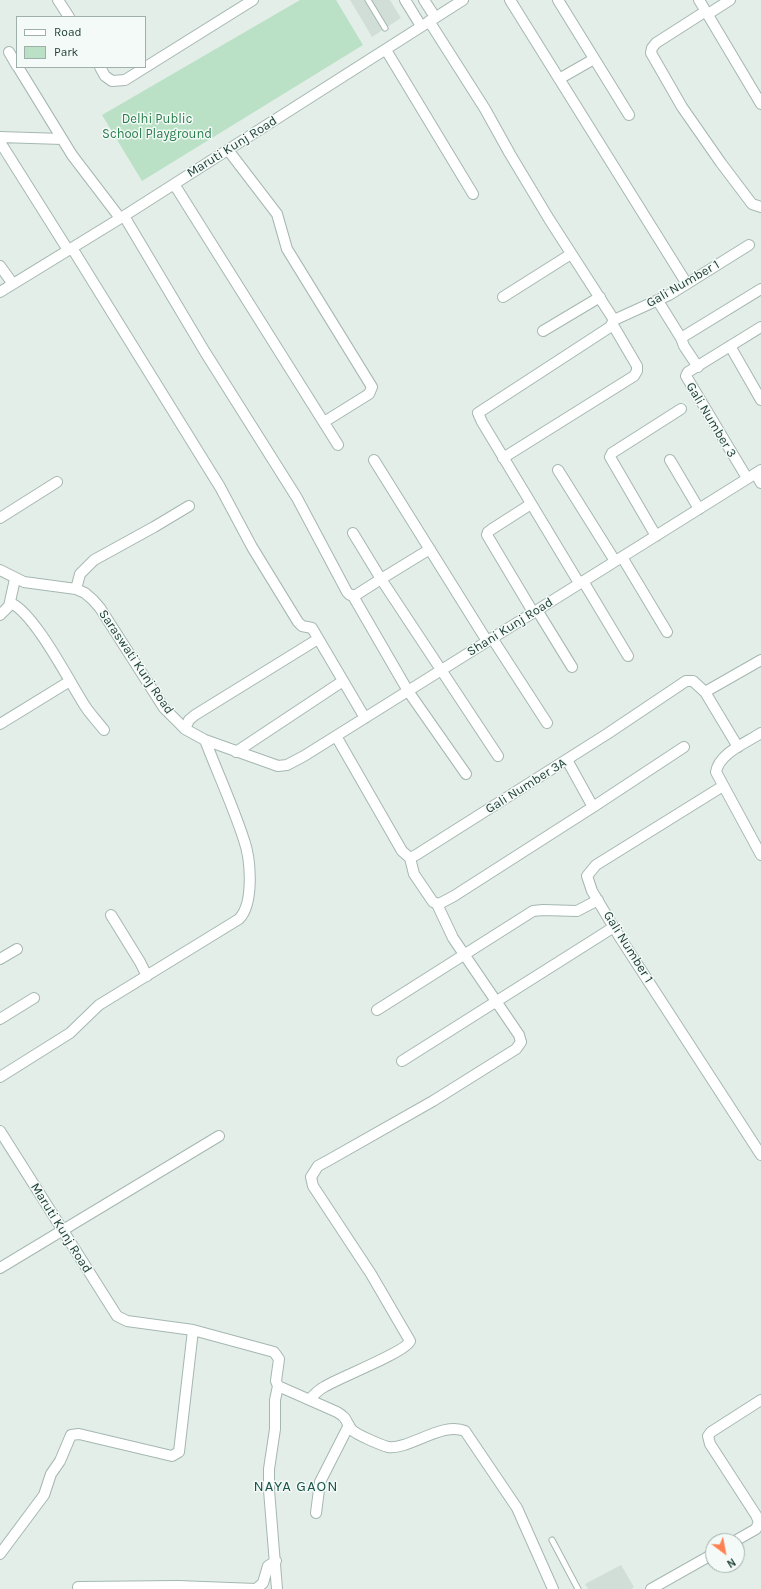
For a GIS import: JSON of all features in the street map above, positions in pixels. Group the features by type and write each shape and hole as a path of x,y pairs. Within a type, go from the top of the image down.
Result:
{"street":[{"path":"58,0 68,16"},
{"path":"146,66 254,0"},
{"path":"405,0 428,22 486,109 510,154 571,254 600,297 637,366 637,371 634,376 503,458 628,656"},
{"path":"424,0 428,22"},
{"name":"Maruti Kunj Road","path":"0,292 122,217 463,0"},
{"path":"510,0 687,284"},
{"path":"558,0 629,115"},
{"path":"699,0 761,104"},
{"path":"730,0 656,43 652,48 651,53 682,107 712,151 752,204 761,207"},
{"path":"386,50 473,194"},
{"path":"9,52 16,64"},
{"path":"559,79 594,59"},
{"path":"18,68 87,176 122,217 205,352 298,498 344,587 353,596 408,691 466,774"},
{"path":"101,68 109,79 116,82 124,80 144,68"},
{"path":"0,137 62,138"},
{"path":"0,142 70,249 220,487 252,547 298,622 302,626 310,626 365,718"},
{"path":"228,150 277,214 287,249 372,387 369,394 324,422"},
{"path":"174,184 338,445"},
{"name":"Gali Number 1","path":"503,458 479,418 479,411 613,323 658,301 749,245"},
{"path":"503,297 571,254"},
{"path":"0,266 13,284"},
{"path":"681,338 761,289"},
{"path":"543,331 600,297"},
{"path":"658,301 698,367"},
{"name":"Gali Number 3","path":"761,327 686,374 687,381 761,483"},
{"path":"730,346 761,400"},
{"path":"656,536 610,458 612,453 680,409"},
{"path":"374,460 430,549 547,723"},
{"path":"670,460 699,509"},
{"path":"558,470 667,632"},
{"name":"Shani Kunj Road","path":"270,765 287,765 336,736 755,474"},
{"path":"0,518 57,482"},
{"path":"531,504 492,529 487,535 572,667"},
{"path":"76,589 80,574 94,560 189,506"},
{"path":"353,533 381,580 440,671 498,756"},
{"path":"353,596 430,549"},
{"name":"Saraswati Kunj Road","path":"0,570 15,579 24,582 76,589 85,593 100,608 164,708 185,729 205,740 270,765"},
{"path":"0,615 11,603 15,579"},
{"path":"11,603 23,610 70,680 86,707 104,730"},
{"path":"185,729 189,720 195,715 318,639"},
{"path":"705,692 761,660"},
{"path":"0,724 70,680"},
{"name":"Gali Number 3A","path":"410,858 567,760 686,680 693,680 705,692 738,747"},
{"path":"236,752 343,681"},
{"path":"761,733 738,747 726,756 717,766 718,777 722,786 761,855"},
{"path":"310,1399 322,1388 394,1353 408,1345 410,1341 371,1274 314,1186 311,1177 313,1171 329,1160 433,1101 519,1047 521,1039 465,956 436,904 430,899 416,878 411,868 410,858 402,851 336,736"},
{"path":"0,1076 70,1033 99,1005 239,919 248,904 248,864 245,841 205,740"},
{"path":"436,904 454,896 684,747"},
{"path":"567,760 593,807"},
{"name":"Gali Number 1","path":"722,786 592,869 587,876 587,881 614,927 761,1155"},
{"path":"377,1010 465,956 533,911 577,911 598,900"},
{"path":"111,915 147,976"},
{"path":"402,1060 614,927"},
{"path":"0,959 17,949"},
{"path":"0,1019 34,998"},
{"name":"Maruti Kunj Road","path":"0,1131 114,1311 126,1321 193,1330"},
{"path":"0,1268 219,1136"},
{"path":"0,1554 44,1495 51,1474 60,1461 71,1435 79,1434 172,1456 177,1454 180,1450 193,1330 276,1354 279,1359 276,1381 278,1386 276,1394 275,1429 269,1469 270,1508 276,1561 277,1589"},
{"path":"278,1386 310,1399 342,1415 355,1432 389,1447 446,1430 458,1428 465,1431 517,1508 553,1589"},
{"path":"745,1535 756,1529 759,1522 710,1444 708,1436 761,1400"},
{"path":"316,1513 320,1482 325,1469 349,1425"},
{"path":"651,1589 705,1559"},
{"path":"78,1587 256,1589 263,1583 268,1566 276,1561"}],"lane":[{"path":"368,0 385,28"},
{"path":"552,1540 578,1589"}],"shaded area":[{"path":"350,0 390,0 401,18 372,37"},
{"path":"621,1565 634,1587 631,1589 588,1589 585,1584"}],"green space":[{"name":"Delhi Public School Playground","path":"300,0 336,0 363,45 142,181 102,115"}],"district":[{"name":"NAYA GAON","path":"296,1487"}]}
